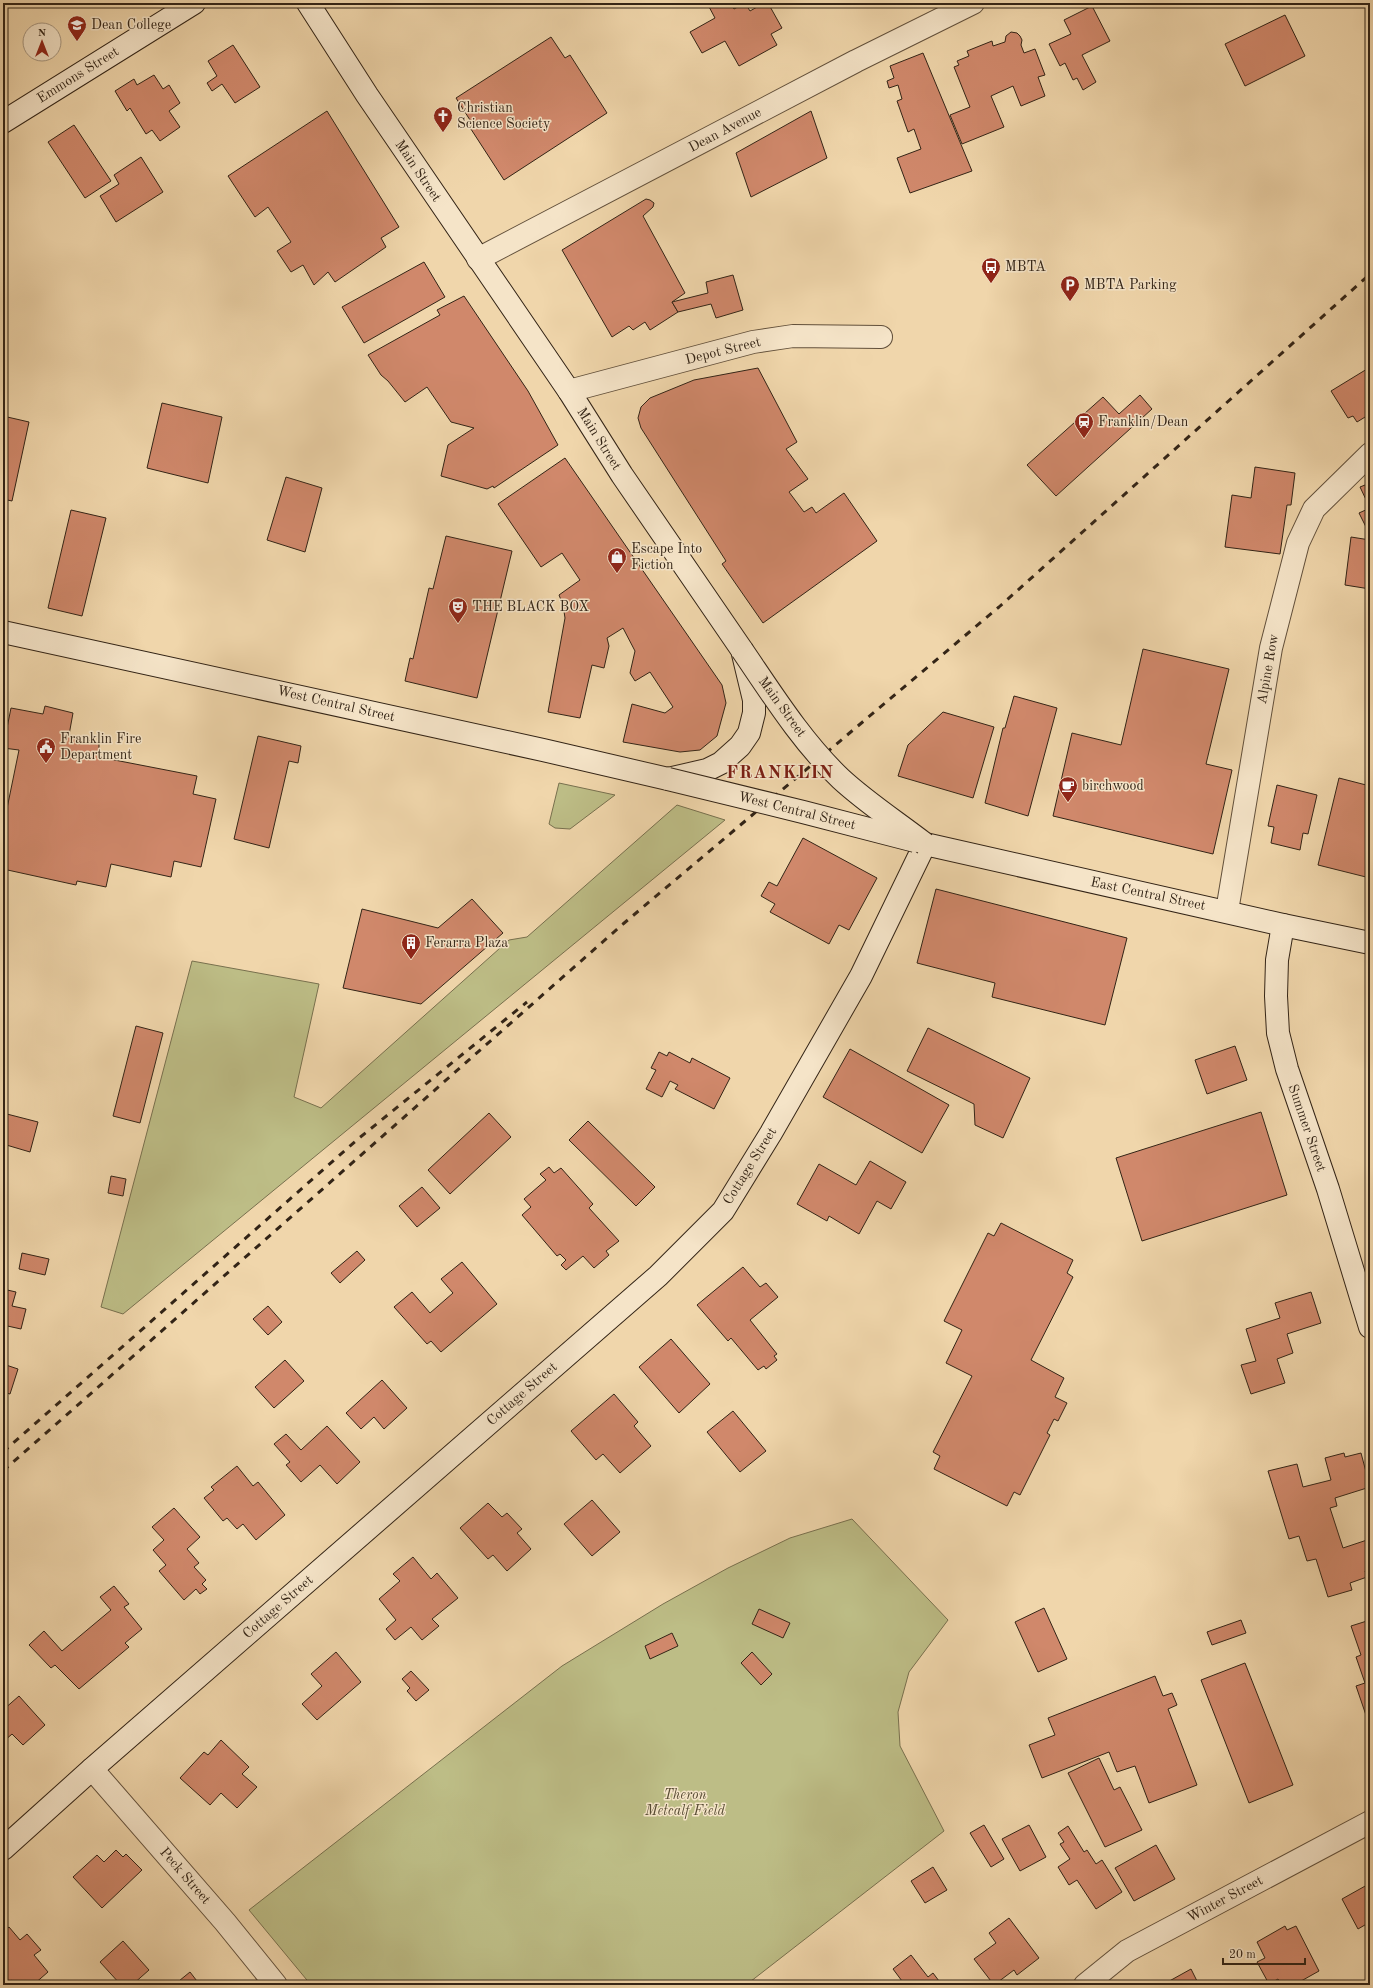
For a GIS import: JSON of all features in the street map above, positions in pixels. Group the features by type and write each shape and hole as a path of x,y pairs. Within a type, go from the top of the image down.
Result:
{"street":[{"name":"Emmons Street","path":"3,122 194,3"},
{"name":"Main Street","path":"308,3 367,95 569,391 622,475 803,737 842,780 926,844"},
{"name":"Dean Avenue","path":"478,259 856,62 973,3"},
{"name":"Depot Street","path":"569,391 754,342 793,336 881,337"},
{"name":"Alpine Row","path":"1227,911 1271,648 1298,543 1314,509 1370,454"},
{"name":"West Central Street","path":"3,632 544,750 803,812 926,844"},
{"name":"West Central Street","path":"668,779 707,770 721,763 740,746 749,733 754,712 754,700 742,650"},
{"name":"East Central Street","path":"926,844 1227,911 1283,925 1370,943"},
{"name":"Cottage Street","path":"3,1849 92,1769 658,1276 723,1211 771,1133 861,976 926,844"},
{"name":"Summer Street","path":"1283,925 1277,965 1276,996 1278,1033 1287,1069 1328,1188 1370,1327"},
{"name":"Peck Street","path":"92,1769 225,1922 276,1985"},
{"name":"Winter Street","path":"1085,1985 1127,1951 1370,1822"}],"green space":[{"path":"559,783 615,795 570,829 555,828 549,824"},
{"path":"677,805 725,820 123,1314 101,1307 192,961 319,984 294,1097 321,1108 509,940 527,937"},
{"name":"Theron Metcalf Field","path":"852,1519 948,1620 909,1672 898,1712 900,1746 944,1831 746,1985 311,1985 249,1910 562,1666 663,1604 728,1568 790,1538"}],"building":[{"path":"707,3 730,3 734,9 745,3 750,11 764,3 768,3 782,28 771,34 777,45 739,66 725,41 702,53 690,32 715,18"},
{"path":"1092,6 1110,41 1082,55 1096,82 1083,90 1077,78 1073,80 1065,63 1060,66 1049,44 1071,34 1064,20"},
{"path":"1285,15 1305,56 1245,86 1225,44"},
{"path":"1011,32 1017,33 1020,36 1024,53 1035,49 1045,75 1038,77 1045,96 1021,106 1013,86 991,96 1004,127 962,144 950,115 970,107 954,67 959,65 957,61 969,56 967,51 992,41 993,46 1005,42 1006,36"},
{"path":"551,37 565,58 570,55 607,113 504,180 467,123 470,120 456,98"},
{"path":"233,45 260,87 235,103 222,84 212,91 207,83 217,76 208,61"},
{"path":"923,53 972,171 910,193 897,158 921,149 914,129 908,132 897,101 902,99 898,85 889,88 887,81 894,78 890,66"},
{"path":"154,75 163,89 169,85 180,103 169,111 180,127 160,141 152,130 146,134 130,108 127,111 115,91 134,79 137,85"},
{"path":"327,111 399,227 381,238 386,247 335,282 328,272 314,285 303,265 291,272 277,251 291,242 268,207 255,217 228,176"},
{"path":"811,111 827,158 751,197 736,153"},
{"path":"74,125 111,181 85,198 48,142"},
{"path":"141,157 163,192 116,222 100,196 119,184 114,175"},
{"path":"646,199 654,203 653,207 643,216 685,293 672,302 678,312 650,330 645,322 633,330 629,326 612,337 562,250"},
{"path":"424,262 445,297 364,343 342,307"},
{"path":"733,275 743,310 716,318 711,304 678,312 672,302 708,293 706,282"},
{"path":"464,296 528,391 558,445 494,488 493,486 487,489 441,476 448,445 474,428 451,422 427,387 405,402 388,381 381,375 368,355 440,315 437,310"},
{"path":"758,368 797,442 786,449 808,479 789,492 804,512 812,507 816,513 844,493 877,541 763,623 722,564 726,561 641,428 638,418 641,407 650,398 694,380"},
{"path":"1367,369 1370,374 1370,414 1357,422 1353,416 1348,418 1331,391"},
{"path":"1140,395 1152,409 1056,496 1027,465 1103,397 1119,414"},
{"path":"162,403 222,417 208,483 147,468"},
{"path":"3,416 29,422 12,501 3,499"},
{"path":"565,458 722,685 726,703 717,736 700,750 680,752 623,742 632,704 665,713 673,707 650,672 635,681 630,673 635,651 623,628 607,638 609,646 604,668 592,665 580,718 548,712 565,618 563,605 559,595 580,580 562,553 541,567 498,504"},
{"path":"1255,467 1295,473 1291,505 1287,505 1280,554 1225,547 1232,495 1251,498"},
{"path":"286,477 322,488 305,552 267,540"},
{"path":"1370,483 1370,508 1360,487"},
{"path":"1370,508 1370,525 1366,527 1359,513"},
{"path":"71,510 106,518 82,616 48,608"},
{"name":"THE BLACK BOX","path":"446,536 512,551 477,698 405,681 410,658 413,659 429,588 433,589"},
{"path":"1351,537 1370,540 1370,589 1345,585"},
{"path":"1143,649 1229,669 1206,764 1232,770 1213,854 1053,816 1072,733 1121,745"},
{"path":"1014,696 1057,708 1028,816 985,803 1003,728 1005,728"},
{"path":"45,706 73,713 69,735 99,743 99,757 197,776 193,794 216,799 201,867 174,861 171,877 111,864 106,887 77,881 76,885 3,869 3,828 19,750 3,748 11,708 43,714"},
{"path":"943,712 994,727 973,798 898,776 908,745"},
{"path":"258,736 301,746 298,763 289,761 269,848 234,839"},
{"path":"1339,778 1370,786 1370,878 1318,865"},
{"path":"1277,785 1317,795 1308,834 1303,833 1300,850 1271,843 1274,827 1268,826"},
{"path":"803,838 877,878 849,930 839,925 829,944 770,912 775,904 761,896 769,882 777,886"},
{"path":"936,889 1127,938 1105,1025 992,997 995,983 917,963"},
{"name":"Ferarra Plaza","path":"472,899 503,933 421,1004 343,988 362,909 438,928"},
{"path":"136,1026 163,1033 140,1123 113,1116"},
{"path":"928,1028 1030,1078 1003,1138 975,1125 974,1104 907,1071"},
{"path":"1235,1046 1247,1080 1207,1094 1195,1060"},
{"path":"850,1049 949,1105 922,1153 823,1097"},
{"path":"659,1052 667,1056 669,1052 690,1063 692,1058 730,1078 714,1109 675,1089 678,1085 670,1081 662,1097 646,1089 656,1070 651,1068"},
{"path":"1261,1112 1287,1195 1142,1241 1116,1158"},
{"path":"3,1113 38,1122 30,1152 3,1144"},
{"path":"489,1113 511,1137 450,1194 428,1170"},
{"path":"588,1121 655,1187 636,1206 569,1140"},
{"path":"870,1161 906,1182 891,1209 877,1201 859,1234 829,1216 827,1221 797,1204 819,1164 856,1185"},
{"path":"549,1167 554,1173 561,1168 593,1204 589,1208 619,1241 606,1251 609,1255 594,1268 583,1256 566,1270 561,1265 566,1260 560,1254 557,1256 522,1215 531,1207 524,1199 546,1180 540,1174"},
{"path":"111,1176 126,1179 123,1196 108,1193"},
{"path":"422,1187 440,1208 417,1227 399,1206"},
{"path":"1001,1223 1073,1260 1067,1273 1073,1277 1031,1360 1064,1378 1055,1397 1067,1403 1058,1421 1054,1419 1047,1433 1050,1435 1020,1495 1014,1492 1007,1506 934,1469 940,1456 933,1452 972,1376 946,1363 962,1330 944,1321 988,1233 994,1236"},
{"path":"357,1251 365,1260 340,1283 331,1273"},
{"path":"22,1253 49,1259 45,1275 19,1269"},
{"path":"462,1262 497,1304 441,1352 431,1341 427,1344 394,1307 412,1292 430,1313 453,1293 441,1279"},
{"path":"743,1267 760,1287 766,1283 778,1297 750,1320 777,1354 774,1356 777,1360 766,1369 764,1366 758,1370 731,1338 728,1341 697,1305"},
{"path":"3,1289 16,1292 12,1306 26,1309 21,1329 3,1325"},
{"path":"1311,1292 1321,1323 1287,1334 1293,1353 1277,1359 1285,1383 1251,1394 1241,1365 1256,1361 1246,1329 1280,1318 1275,1303"},
{"path":"268,1306 282,1322 268,1335 253,1319"},
{"path":"671,1339 710,1384 679,1413 639,1367"},
{"path":"285,1360 304,1381 274,1408 255,1387"},
{"path":"3,1364 18,1369 10,1394 3,1392"},
{"path":"382,1380 407,1408 384,1429 374,1417 361,1429 346,1413"},
{"path":"614,1394 638,1422 634,1426 651,1446 620,1473 603,1454 596,1460 571,1431"},
{"path":"733,1411 766,1451 740,1472 707,1432"},
{"path":"327,1426 360,1462 337,1484 320,1465 301,1482 286,1465 290,1462 274,1444 286,1434 301,1450"},
{"path":"1344,1453 1345,1457 1361,1453 1370,1487 1335,1498 1337,1506 1330,1508 1343,1548 1370,1539 1370,1570 1365,1571 1367,1577 1350,1583 1352,1590 1328,1597 1316,1559 1307,1561 1299,1536 1289,1539 1268,1471 1297,1464 1303,1487 1331,1480 1325,1458"},
{"path":"237,1466 253,1486 258,1482 285,1515 256,1540 243,1524 237,1529 227,1518 223,1521 204,1498 214,1490 211,1487"},
{"path":"592,1500 620,1532 592,1556 564,1524"},
{"path":"488,1503 502,1517 507,1513 522,1529 517,1533 531,1549 507,1571 493,1555 488,1559 460,1528"},
{"path":"174,1508 200,1537 187,1549 199,1563 194,1567 206,1580 202,1584 207,1589 200,1594 196,1589 184,1600 159,1571 166,1565 153,1550 164,1540 152,1527"},
{"path":"413,1557 431,1579 437,1573 458,1598 432,1619 439,1626 422,1640 411,1627 395,1640 386,1629 396,1620 379,1599 400,1581 393,1574"},
{"path":"114,1586 129,1604 124,1607 142,1629 125,1643 129,1647 79,1689 55,1665 51,1668 29,1645 44,1631 62,1651 111,1610 100,1597"},
{"path":"1044,1608 1067,1659 1038,1672 1015,1622"},
{"path":"759,1609 790,1623 783,1638 752,1624"},
{"path":"1241,1620 1246,1633 1212,1645 1207,1632"},
{"path":"1370,1620 1369,1724 1356,1686 1365,1683 1356,1657 1361,1655 1351,1626"},
{"path":"672,1633 678,1646 650,1659 645,1646"},
{"path":"336,1652 361,1682 317,1720 302,1704 322,1686 311,1674"},
{"path":"752,1652 772,1674 761,1685 741,1663"},
{"path":"1245,1663 1293,1785 1249,1803 1201,1680"},
{"path":"411,1671 429,1690 416,1701 407,1691 410,1688 402,1679"},
{"path":"1155,1676 1163,1696 1172,1693 1177,1705 1168,1709 1197,1785 1149,1803 1135,1766 1117,1772 1109,1752 1042,1778 1029,1745 1055,1735 1048,1718"},
{"path":"19,1696 45,1725 23,1745 12,1734 3,1742 3,1710"},
{"path":"221,1740 249,1767 242,1774 257,1787 237,1808 221,1793 210,1805 180,1778 204,1752 208,1755"},
{"path":"1099,1758 1114,1790 1120,1787 1142,1830 1105,1847 1068,1773"},
{"path":"984,1825 1004,1859 991,1867 970,1833"},
{"path":"1029,1825 1046,1857 1020,1871 1002,1839"},
{"path":"1068,1826 1084,1852 1087,1850 1096,1864 1102,1860 1122,1892 1096,1909 1077,1880 1069,1885 1058,1867 1070,1859 1060,1844 1064,1842 1058,1833"},
{"path":"1156,1845 1175,1879 1134,1901 1115,1868"},
{"path":"116,1850 123,1857 126,1854 142,1870 102,1908 73,1877 97,1855 104,1862"},
{"path":"933,1867 947,1890 925,1903 911,1881"},
{"path":"1367,1885 1370,1889 1370,1922 1358,1929 1342,1899"},
{"path":"1009,1918 1039,1958 1017,1975 1014,1970 994,1985 974,1959 996,1943 989,1933"},
{"path":"1285,1926 1287,1930 1296,1926 1319,1971 1294,1985 1282,1985 1278,1979 1269,1984 1257,1962 1265,1958 1257,1942"},
{"path":"9,1927 20,1940 27,1934 41,1950 34,1955 48,1972 33,1985 16,1985 12,1980 6,1985 3,1982 3,1932"},
{"path":"123,1941 149,1970 132,1985 121,1985 100,1962"},
{"path":"911,1955 928,1977 933,1973 942,1985 905,1985 893,1969"},
{"path":"1191,1969 1199,1985 1164,1985 1164,1984"},
{"path":"190,1972 200,1985 174,1985"}],"railway":[{"path":"3,1471 623,924 999,607 1370,274"},
{"path":"3,1452 358,1139 527,1002"}],"place":[{"name":"Dean College","path":"77,42"},
{"name":"Christian Science Society","path":"443,133"},
{"name":"MBTA","path":"991,284"},
{"name":"MBTA Parking","path":"1070,302"},
{"name":"Franklin/Dean","path":"1084,439"},
{"name":"Escape Into Fiction","path":"617,574"},
{"name":"THE BLACK BOX","path":"458,624"},
{"name":"Franklin Fire Department","path":"46,764"},
{"name":"birchwood","path":"1068,803"},
{"name":"Ferarra Plaza","path":"411,960"}],"district":[{"name":"FRANKLIN","path":"780,773"}]}
